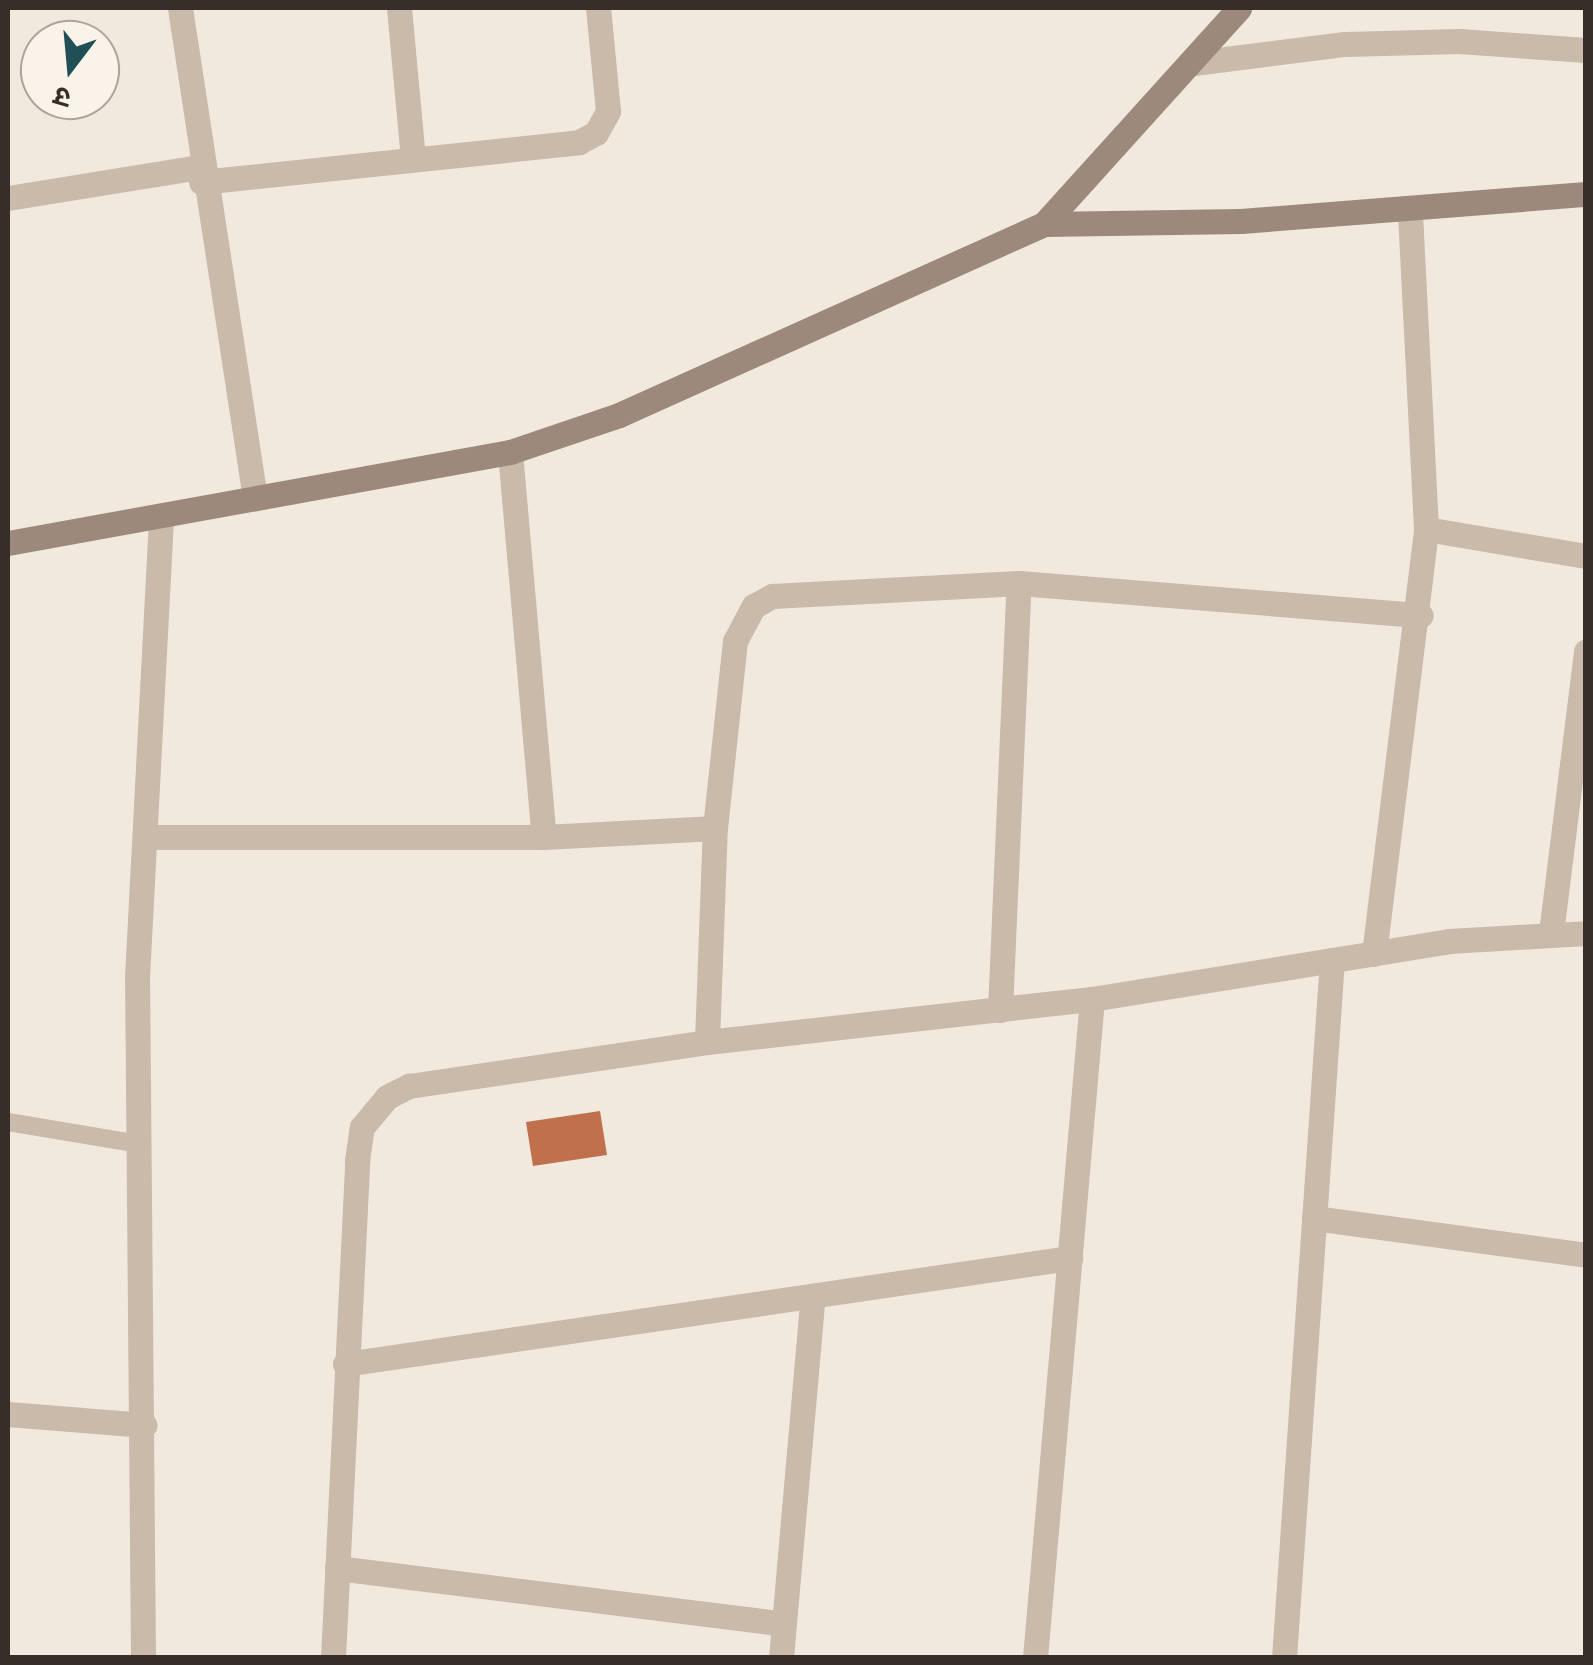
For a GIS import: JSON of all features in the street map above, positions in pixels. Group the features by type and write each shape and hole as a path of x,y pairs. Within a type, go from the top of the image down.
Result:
{"street":[{"path":"180,8 200,174 256,498"},
{"path":"399,8 413,158"},
{"path":"8,198 200,174 580,142 596,133 608,111 598,8"},
{"path":"1044,224 1194,63 1239,8"},
{"path":"1194,63 1346,44 1460,41 1586,50"},
{"path":"8,543 510,452 604,421 1044,224 1410,208 1586,194"},
{"path":"1374,954 1420,615 1426,528 1410,208"},
{"path":"510,452 544,837"},
{"path":"144,1658 145,1426 134,1143 161,516"},
{"path":"1426,528 1586,556"},
{"path":"707,1042 715,828 735,641 754,606 772,596 1019,584 1420,615"},
{"path":"1000,1010 1019,584"},
{"path":"1550,933 1586,651"},
{"path":"146,836 544,837 715,828"},
{"path":"333,1658 356,1161 362,1127 387,1097 409,1086 707,1042 1092,998 1374,954 1550,933 1586,933"},
{"path":"1284,1658 1332,960"},
{"path":"1035,1658 1092,998"},
{"path":"1314,1218 1586,1254"},
{"path":"345,1364 1070,1258"},
{"path":"781,1658 813,1295"},
{"path":"8,1414 145,1426"},
{"path":"337,1568 784,1624"}],"lane":[{"path":"8,1122 134,1143"}],"building":[{"path":"600,1111 607,1155 533,1166 526,1122"}]}
